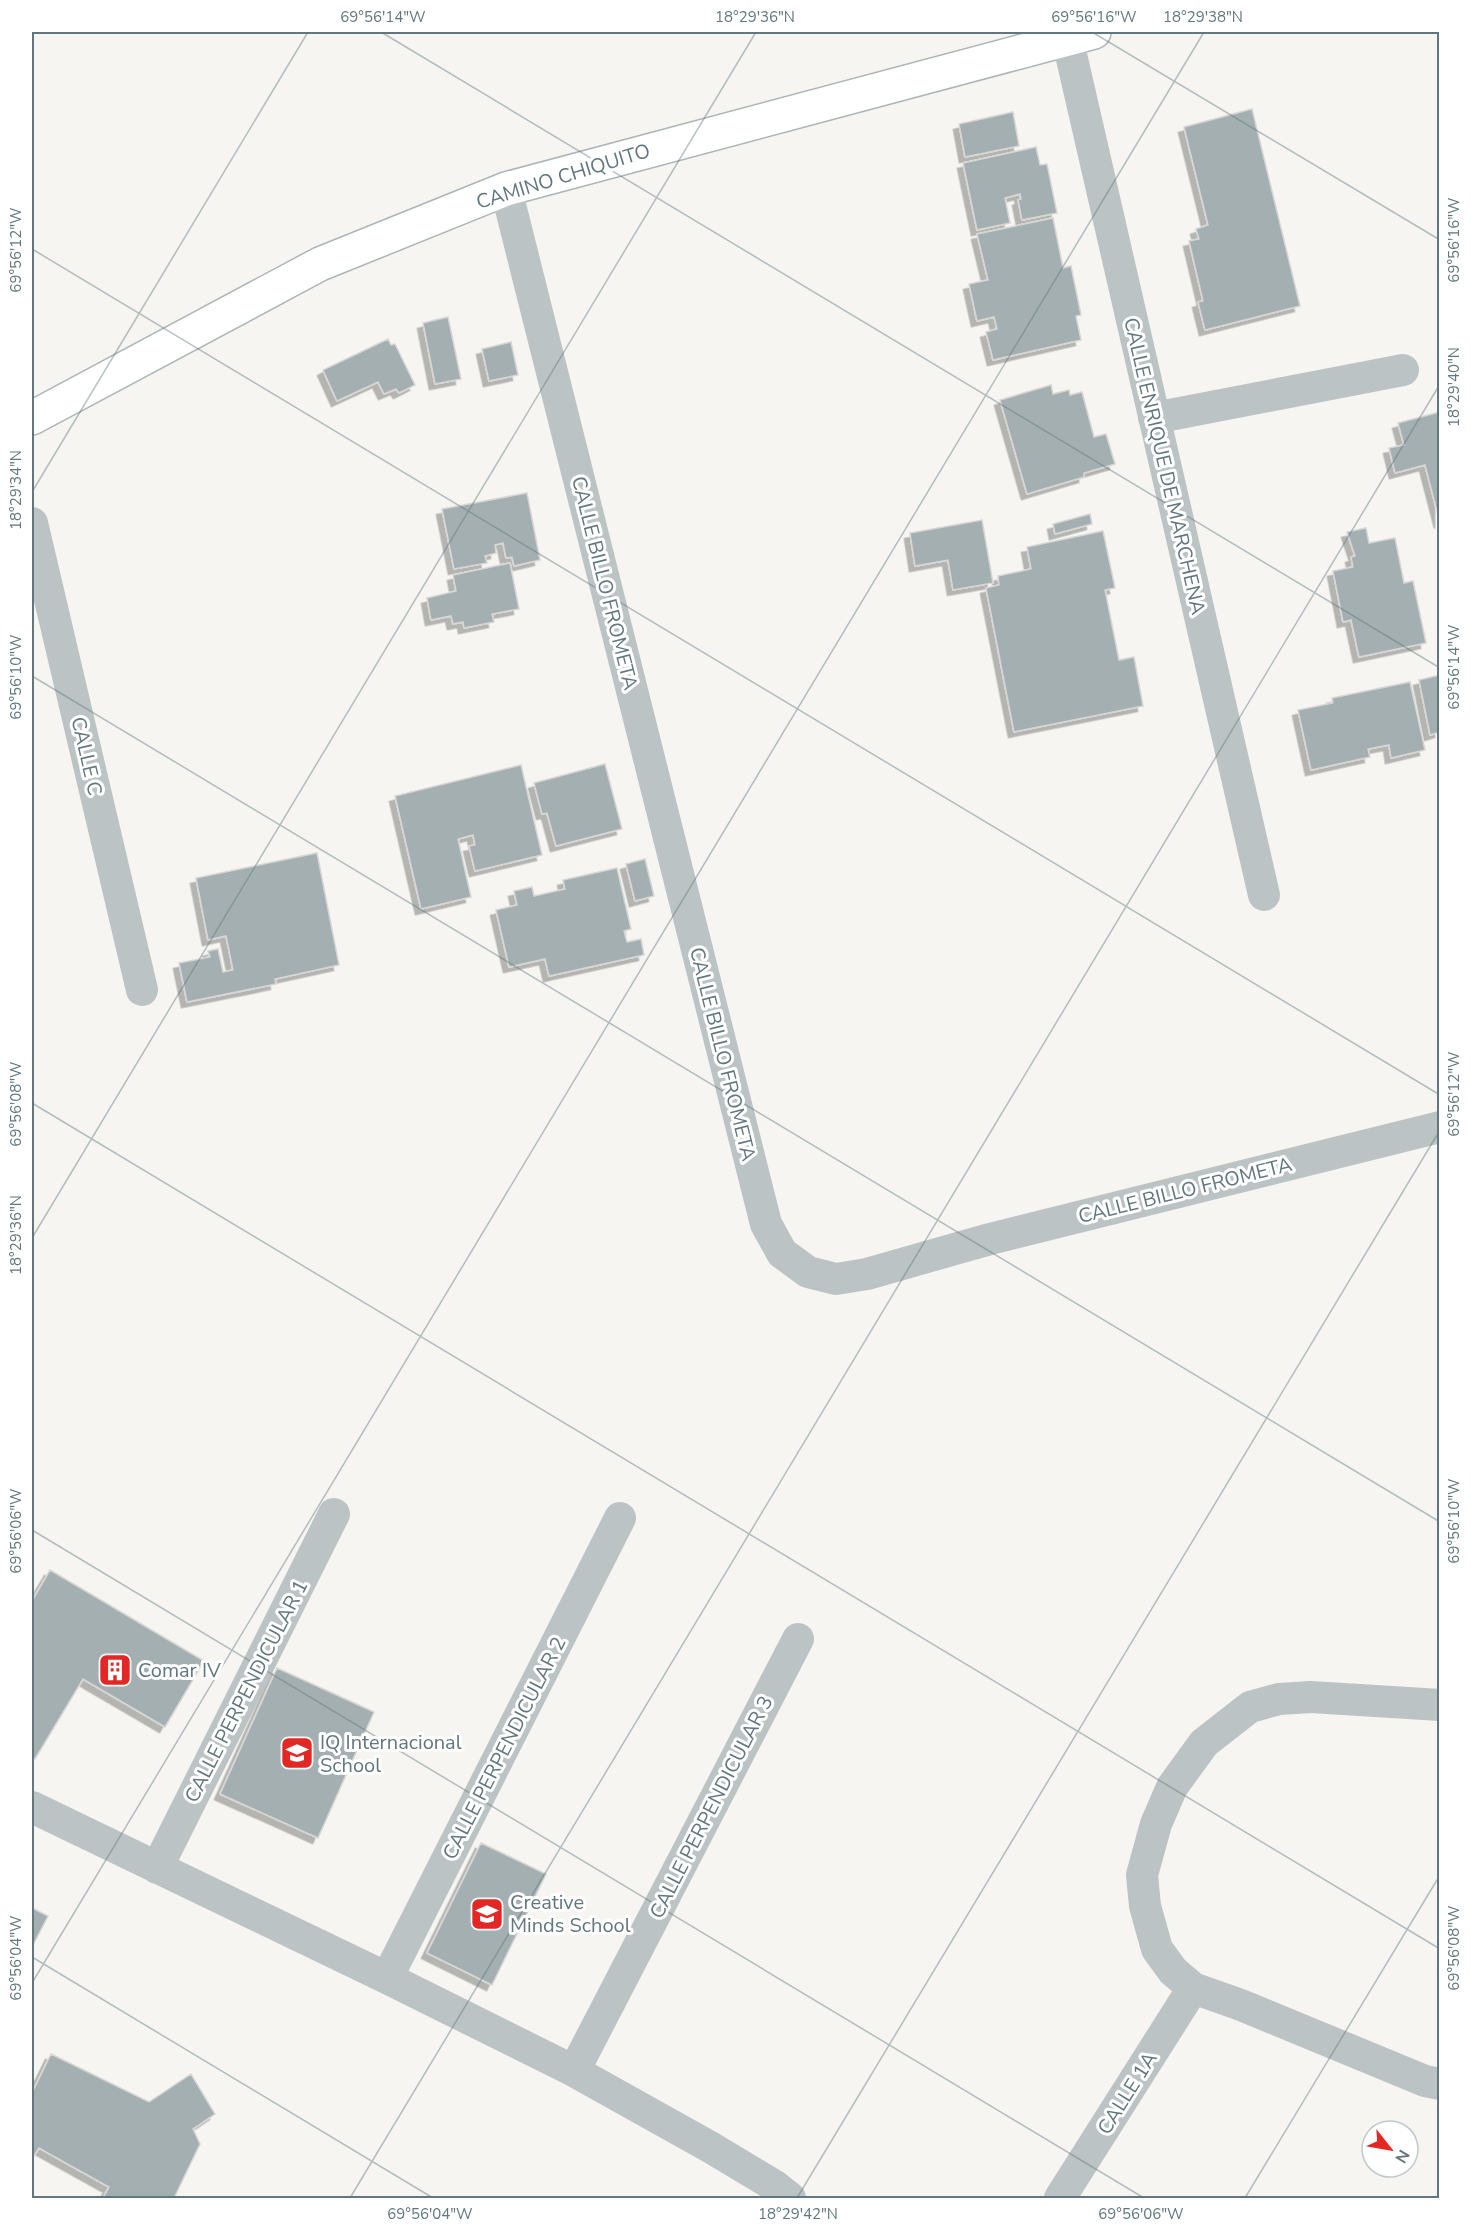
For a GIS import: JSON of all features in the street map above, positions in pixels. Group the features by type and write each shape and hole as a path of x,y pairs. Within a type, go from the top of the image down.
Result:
{"main road":[{"name":"CAMINO CHIQUITO","path":"32,418 320,264 506,189 1074,34"}],"street":[{"name":"CALLE ENRIQUE DE MARCHENA","path":"1074,34 1154,418 1264,895"},
{"name":"CALLE BILLO FROMETA","path":"506,189 766,1224 782,1253 808,1272 836,1279 867,1274 1012,1233 1440,1127"},
{"path":"1154,418 1403,370"},
{"name":"CALLE C","path":"32,523 141,990"},
{"name":"CALLE PERPENDICULAR 1","path":"157,1868 334,1514"},
{"name":"CALLE PERPENDICULAR 2","path":"387,1978 620,1518"},
{"name":"CALLE PERPENDICULAR 3","path":"574,2071 798,1639"},
{"path":"1440,1705 1311,1697 1279,1698 1250,1707 1204,1743 1172,1786 1156,1824 1142,1875 1145,1906 1157,1949 1173,1971 1193,1989 1240,2005 1425,2081 1440,2084"},
{"path":"32,1807 574,2071 776,2186 790,2199"},
{"name":"CALLE 1A","path":"1060,2199 1193,1989"}],"building":[{"path":"1252,109 1300,306 1205,330 1198,302 1203,301 1189,241 1199,239 1196,229 1208,225 1184,127"},
{"path":"1013,112 1019,146 965,157 959,124"},
{"path":"1036,147 1040,165 1047,164 1057,213 1022,220 1018,200 1021,199 1020,194 1005,198 1010,223 977,230 963,163"},
{"path":"1053,218 1063,268 1071,266 1081,315 1076,316 1081,340 993,360 986,332 997,329 994,317 977,321 969,284 988,280 977,234"},
{"path":"448,317 461,379 435,384 423,323"},
{"path":"388,339 391,345 395,344 415,385 399,393 396,389 384,394 378,382 337,401 323,370"},
{"path":"511,342 518,375 489,381 482,349"},
{"path":"1051,385 1053,394 1069,390 1070,395 1082,392 1094,437 1106,434 1115,464 1084,473 1084,477 1027,494 1000,400"},
{"path":"1440,412 1440,523 1425,465 1395,473 1389,448 1404,445 1398,423"},
{"path":"527,493 540,560 514,566 512,557 506,558 503,543 495,545 496,553 485,556 487,563 454,569 442,509"},
{"path":"1090,514 1092,524 1055,534 1053,524"},
{"path":"982,520 993,583 953,590 948,560 915,566 910,533"},
{"path":"1366,528 1369,543 1395,538 1404,583 1413,581 1426,643 1359,657 1351,620 1343,622 1333,571 1353,567 1351,557 1355,556 1347,532"},
{"path":"1103,531 1115,588 1105,590 1119,660 1134,657 1143,706 1014,732 986,588 999,585 998,576 1031,569 1027,547"},
{"path":"510,563 519,609 492,614 494,622 464,628 463,622 453,624 451,616 431,620 427,598 456,591 453,575"},
{"path":"1440,675 1440,732 1430,735 1419,680"},
{"path":"1410,682 1425,750 1391,758 1389,745 1368,749 1370,757 1311,770 1298,710 1333,703 1332,698"},
{"path":"605,764 622,829 556,846 547,813 542,814 534,783"},
{"path":"521,765 542,855 475,871 469,846 475,845 473,835 458,839 471,897 421,909 395,796"},
{"path":"317,853 339,965 275,979 276,984 187,1002 179,963 210,957 208,951 218,949 223,972 233,970 226,936 208,940 196,878"},
{"path":"645,859 654,896 635,901 626,864"},
{"path":"617,868 631,929 624,931 627,942 641,939 644,955 549,976 545,959 509,967 496,910 517,905 514,891 532,887 534,896 565,889 563,880"},
{"name":"Comar IV","path":"50,1570 204,1661 165,1727 83,1679 35,1759 32,1757 32,1601"},
{"name":"IQ Internacional School","path":"277,1668 374,1712 318,1838 220,1794"},
{"name":"Creative Minds School","path":"481,1843 546,1874 492,1985 427,1953"},
{"path":"32,1908 48,1916 32,1947"},
{"path":"51,2054 149,2102 191,2074 215,2114 193,2129 200,2144 174,2198 103,2198 109,2187 39,2148 32,2159 32,2093"}],"place":[{"name":"Comar IV","path":"115,1670"},
{"name":"IQ Internacional School","path":"297,1753"},
{"name":"Creative Minds School","path":"487,1914"}]}
